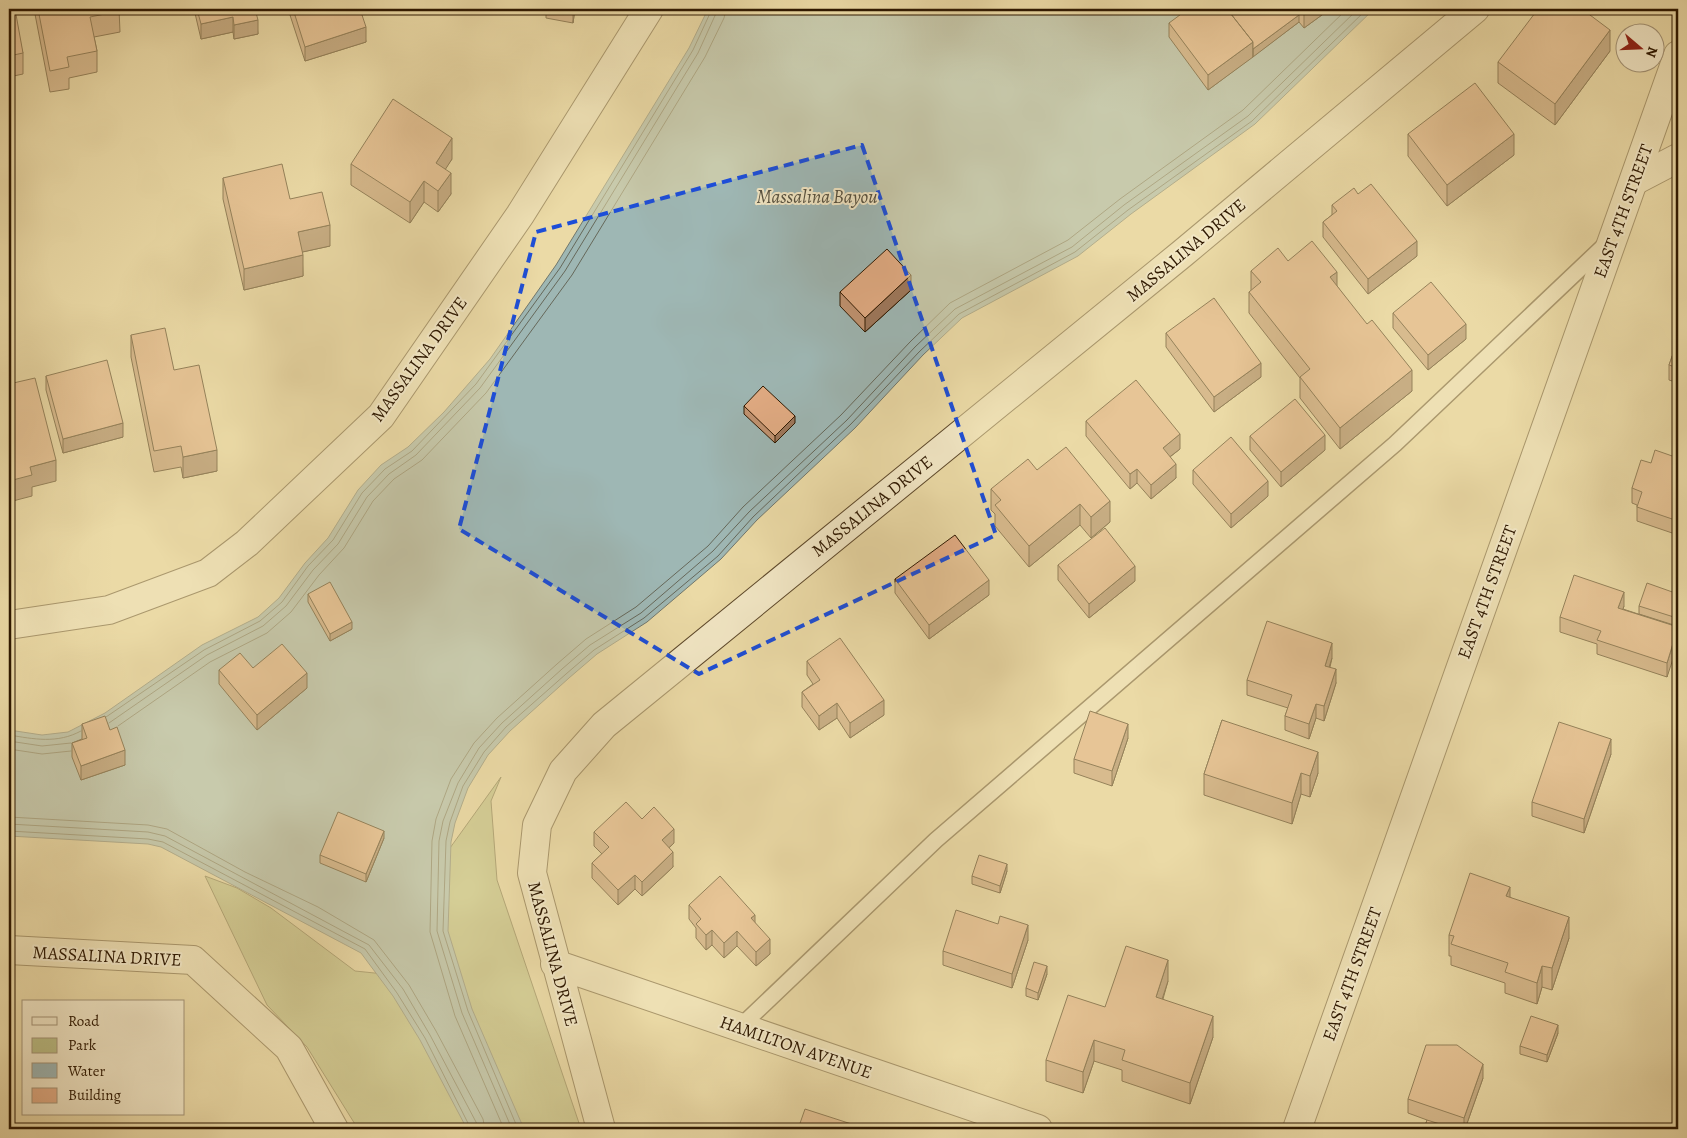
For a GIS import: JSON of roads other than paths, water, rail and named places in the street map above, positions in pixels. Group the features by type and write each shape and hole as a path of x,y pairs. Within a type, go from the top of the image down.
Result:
{"street":[{"name":"MASSALINA DRIVE","path":"9,625 109,610 208,573 247,543 381,416 520,215 649,9"},
{"name":"MASSALINA DRIVE","path":"601,1129 532,873 537,825 563,771 604,725 1183,253 1475,9"},
{"name":"EAST 4TH STREET","path":"1297,1129 1678,55"},
{"path":"1634,181 1678,158"},
{"name":"MASSALINA DRIVE","path":"9,950 193,960 289,1048 334,1129"},
{"name":"HAMILTON AVENUE","path":"555,964 1038,1129"}],"lane":[{"path":"740,1028 936,840 1395,444 1614,237"}],"water":[{"name":"Massalina Bayou","path":"708,9 1374,9 1255,124 1131,214 1078,256 962,318 923,355 855,428 757,520 721,559 647,622 597,654 510,731 488,755 468,788 455,823 451,842 448,931 472,1009 524,1129 467,1129 420,1040 393,996 361,953 161,847 148,844 9,836 9,730 42,735 68,732 105,713 202,645 258,617 279,598 305,563 328,538 358,490 381,465 408,447 444,412 490,359 556,265 689,48"}]}
